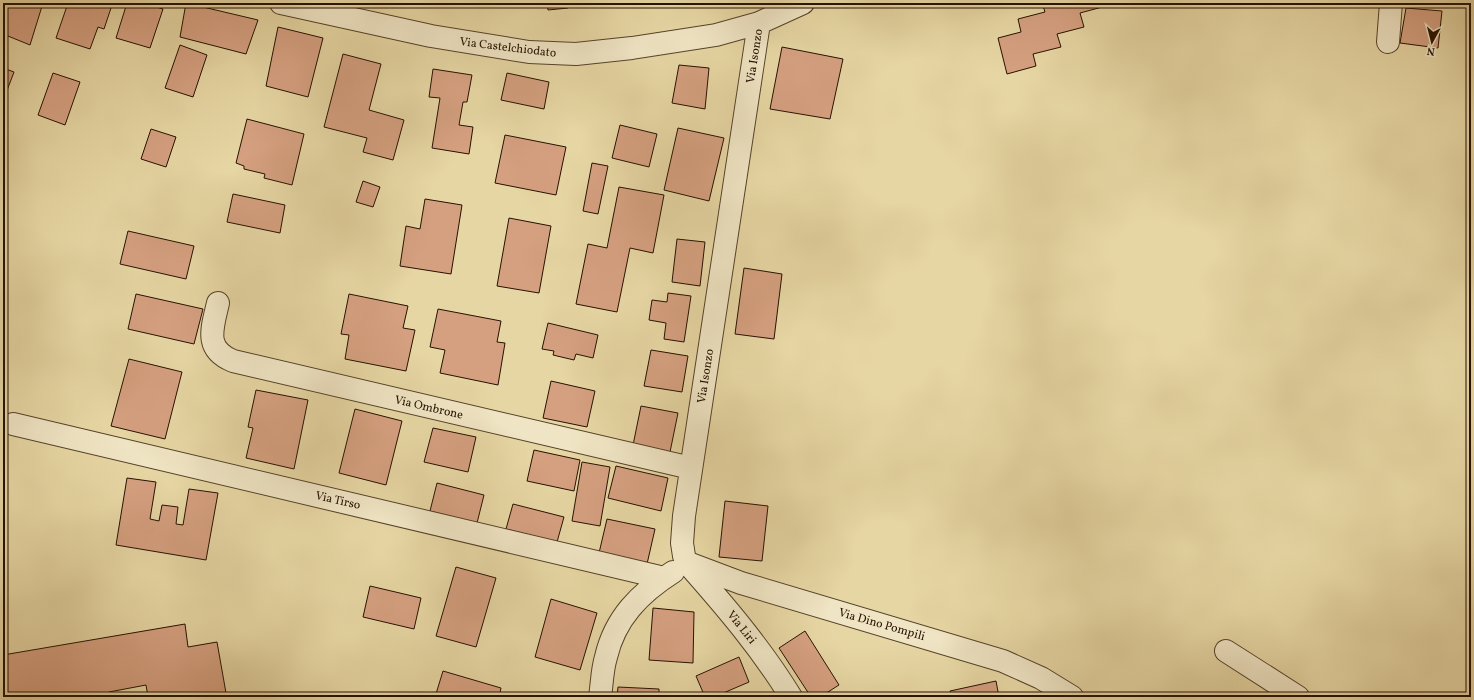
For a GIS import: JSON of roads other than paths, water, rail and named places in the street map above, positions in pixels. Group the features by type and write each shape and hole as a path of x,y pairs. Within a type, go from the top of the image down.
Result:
{"street":[{"name":"Via Castelchiodato","path":"281,3 431,36 543,54 596,53 716,35 759,23 803,3"},
{"path":"1388,42 1391,3"},
{"name":"Via Isonzo","path":"687,563 684,556 682,543 691,468 759,23"},
{"name":"Via Ombrone","path":"218,303 213,326 214,347 222,356 234,361 691,468"},
{"name":"Via Tirso","path":"12,424 664,578"},
{"path":"600,697 605,659 616,628 625,614 638,599 664,578 687,563"},
{"name":"Via Liri","path":"687,563 746,632 768,661 791,697"},
{"name":"Via Dino Pompili","path":"687,563 741,582 1003,660 1041,678 1072,697"},
{"path":"1226,651 1298,697"}]}
